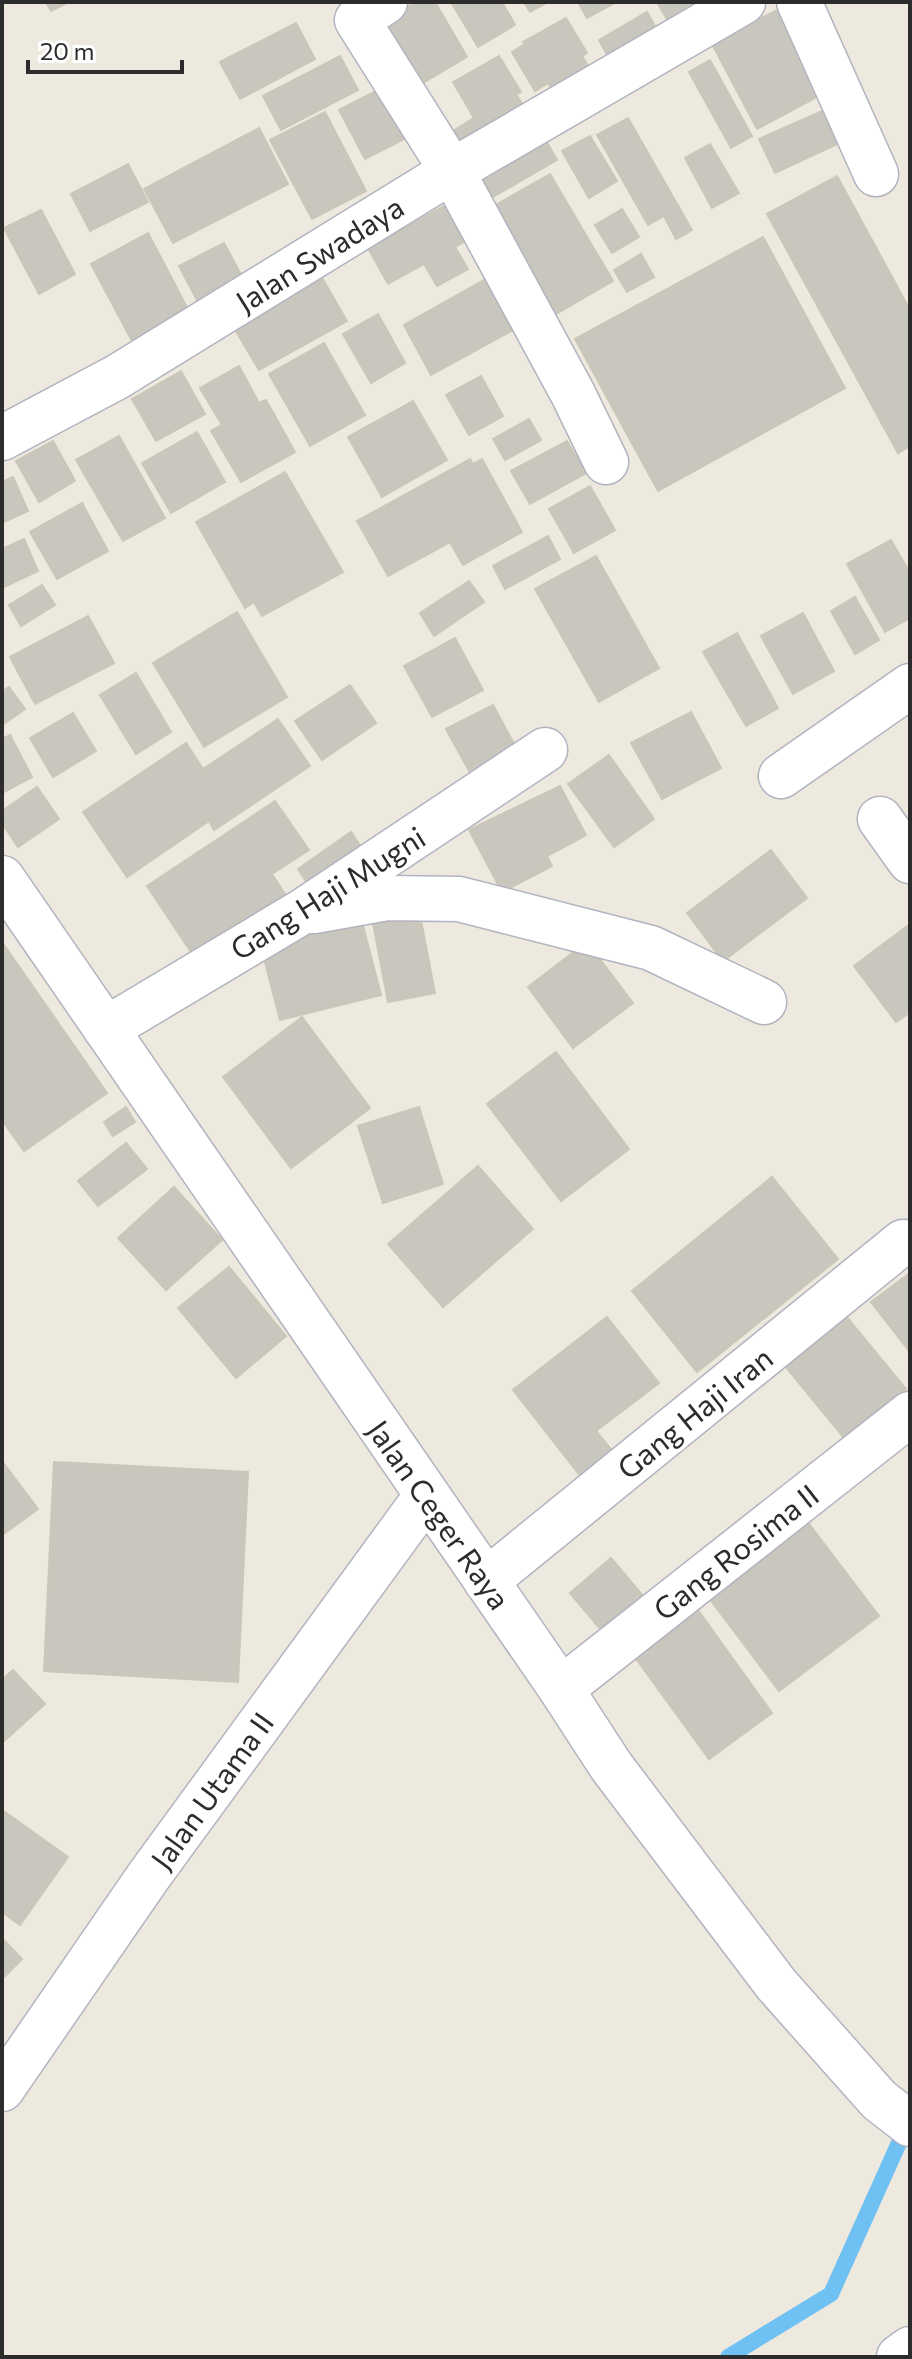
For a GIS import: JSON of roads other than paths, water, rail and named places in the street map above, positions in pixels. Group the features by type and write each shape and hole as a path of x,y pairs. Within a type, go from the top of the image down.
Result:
{"street":[{"name":"Jalan Swadaya","path":"2,438 117,377 452,171 743,2"},
{"path":"799,2 876,174"},
{"path":"363,8 573,394 606,462"},
{"path":"781,776 910,686"},
{"name":"Gang Haji Mugni","path":"106,1029 300,913 545,750"},
{"path":"880,819 910,861"},
{"name":"Jalan Ceger Raya","path":"5,889 106,1029 611,1766 776,1984 894,2112"},
{"path":"300,913 387,898 459,899 651,948 764,1002"},
{"name":"Gang Haji Iran","path":"486,1581 903,1242"},
{"name":"Gang Rosima II","path":"561,1689 910,1414"},
{"name":"Jalan Utama II","path":"2,2089 148,1877 427,1495"},
{"path":"899,2357 910,2349"}],"waterway":[{"path":"728,2357 831,2294 907,2125"}]}
